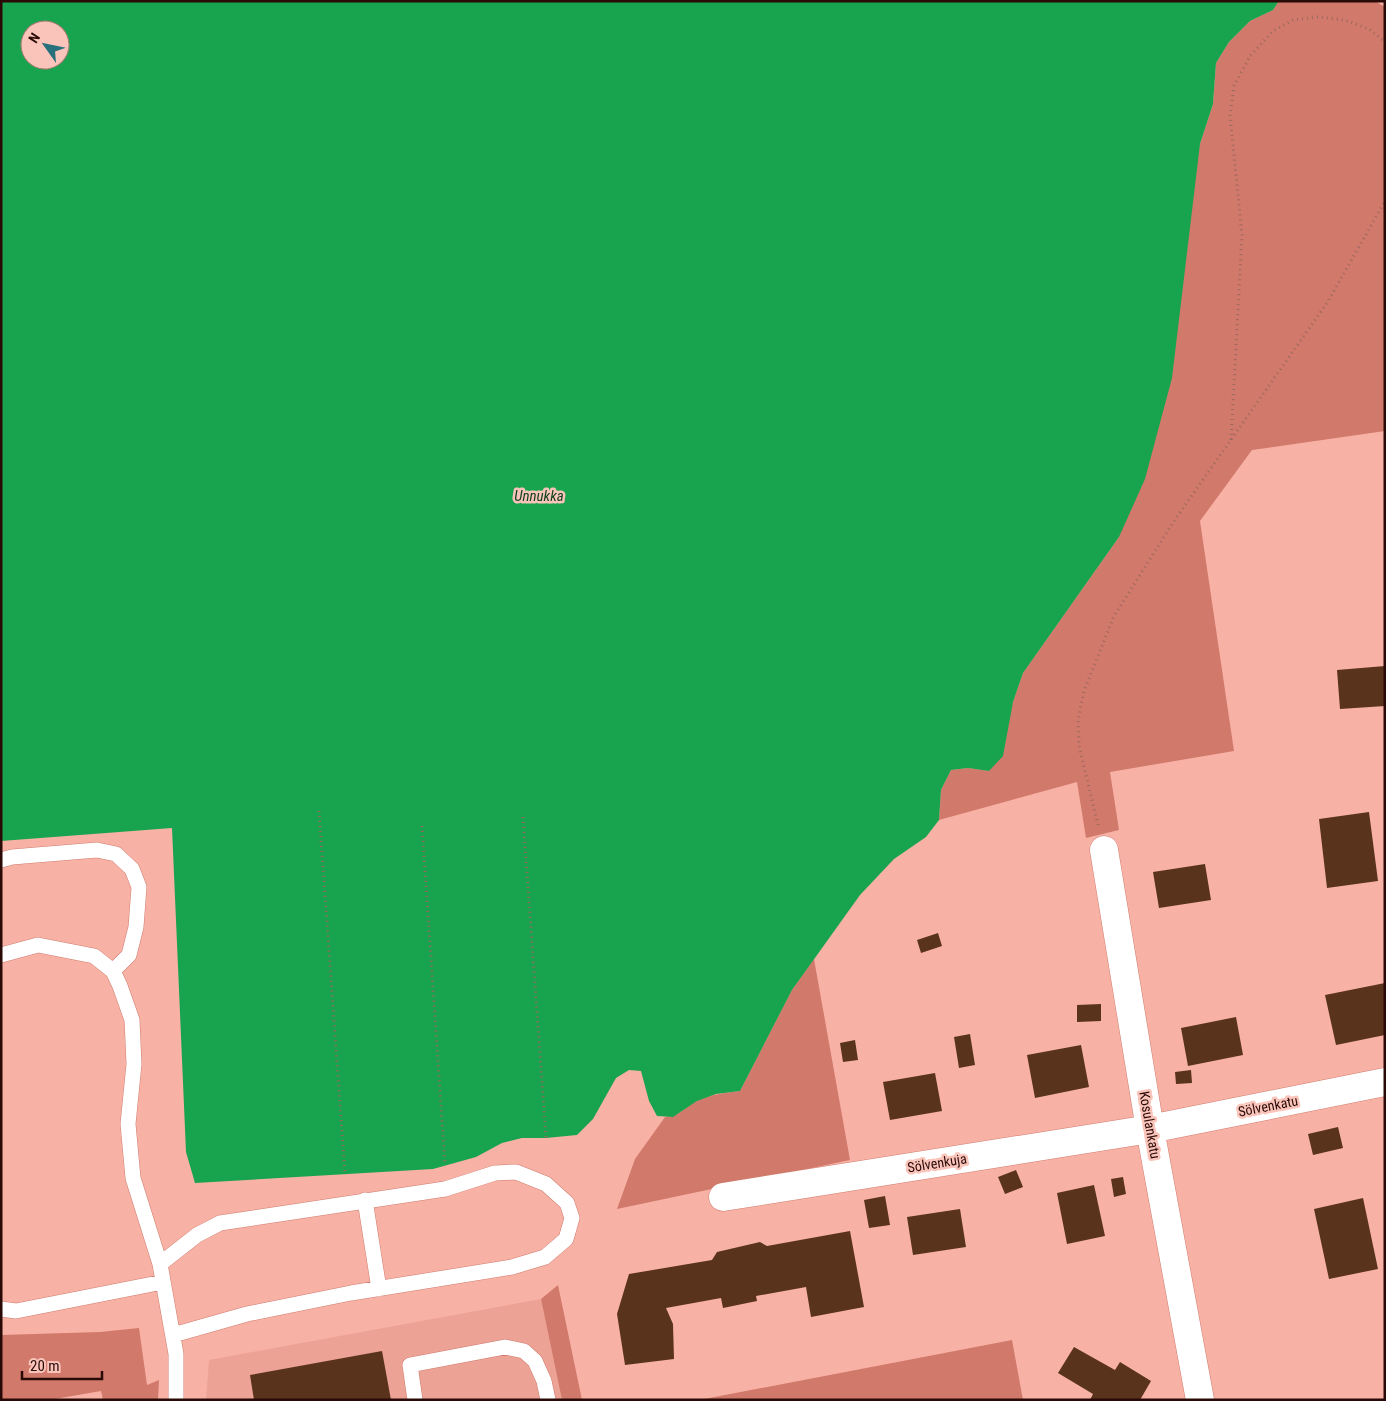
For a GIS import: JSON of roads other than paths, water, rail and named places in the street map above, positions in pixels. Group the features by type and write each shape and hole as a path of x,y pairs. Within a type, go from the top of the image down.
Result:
{"street":[{"name":"Kosulankatu","path":"1104,850 1150,1129 1200,1400"},
{"name":"Sölvenkatu","path":"1150,1129 1385,1082"},
{"name":"Sölvenkuja","path":"723,1197 1150,1129"}],"lane":[{"path":"1,860 12,857 97,850 116,854 132,869 139,887 136,927 129,955 113,971"},
{"path":"1,956 38,946 94,956 113,971 132,1020 134,1064 128,1124 133,1178 160,1264 176,1354 176,1400"},
{"path":"160,1264 197,1235 220,1223 445,1189 495,1173 516,1172 546,1184 567,1203 572,1218 566,1239 545,1257 512,1267 379,1288 247,1314 173,1335"},
{"path":"365,1200 379,1288"},
{"path":"1,1309 16,1311 163,1282"},
{"path":"415,1400 410,1365 505,1347 524,1351 535,1361 544,1381 548,1400"}],"water":[{"name":"Unnukka","path":"1,1 1279,1 1273,10 1250,21 1229,42 1216,63 1213,104 1200,144 1172,378 1145,479 1119,537 1023,673 1013,702 1003,756 989,771 968,768 951,770 941,790 939,820 926,837 894,859 860,895 792,990 740,1091 716,1094 697,1101 673,1117 657,1116 649,1101 641,1071 629,1070 616,1078 593,1119 577,1135 522,1138 502,1143 476,1157 433,1169 195,1183 186,1152 172,828 1,841"}]}
